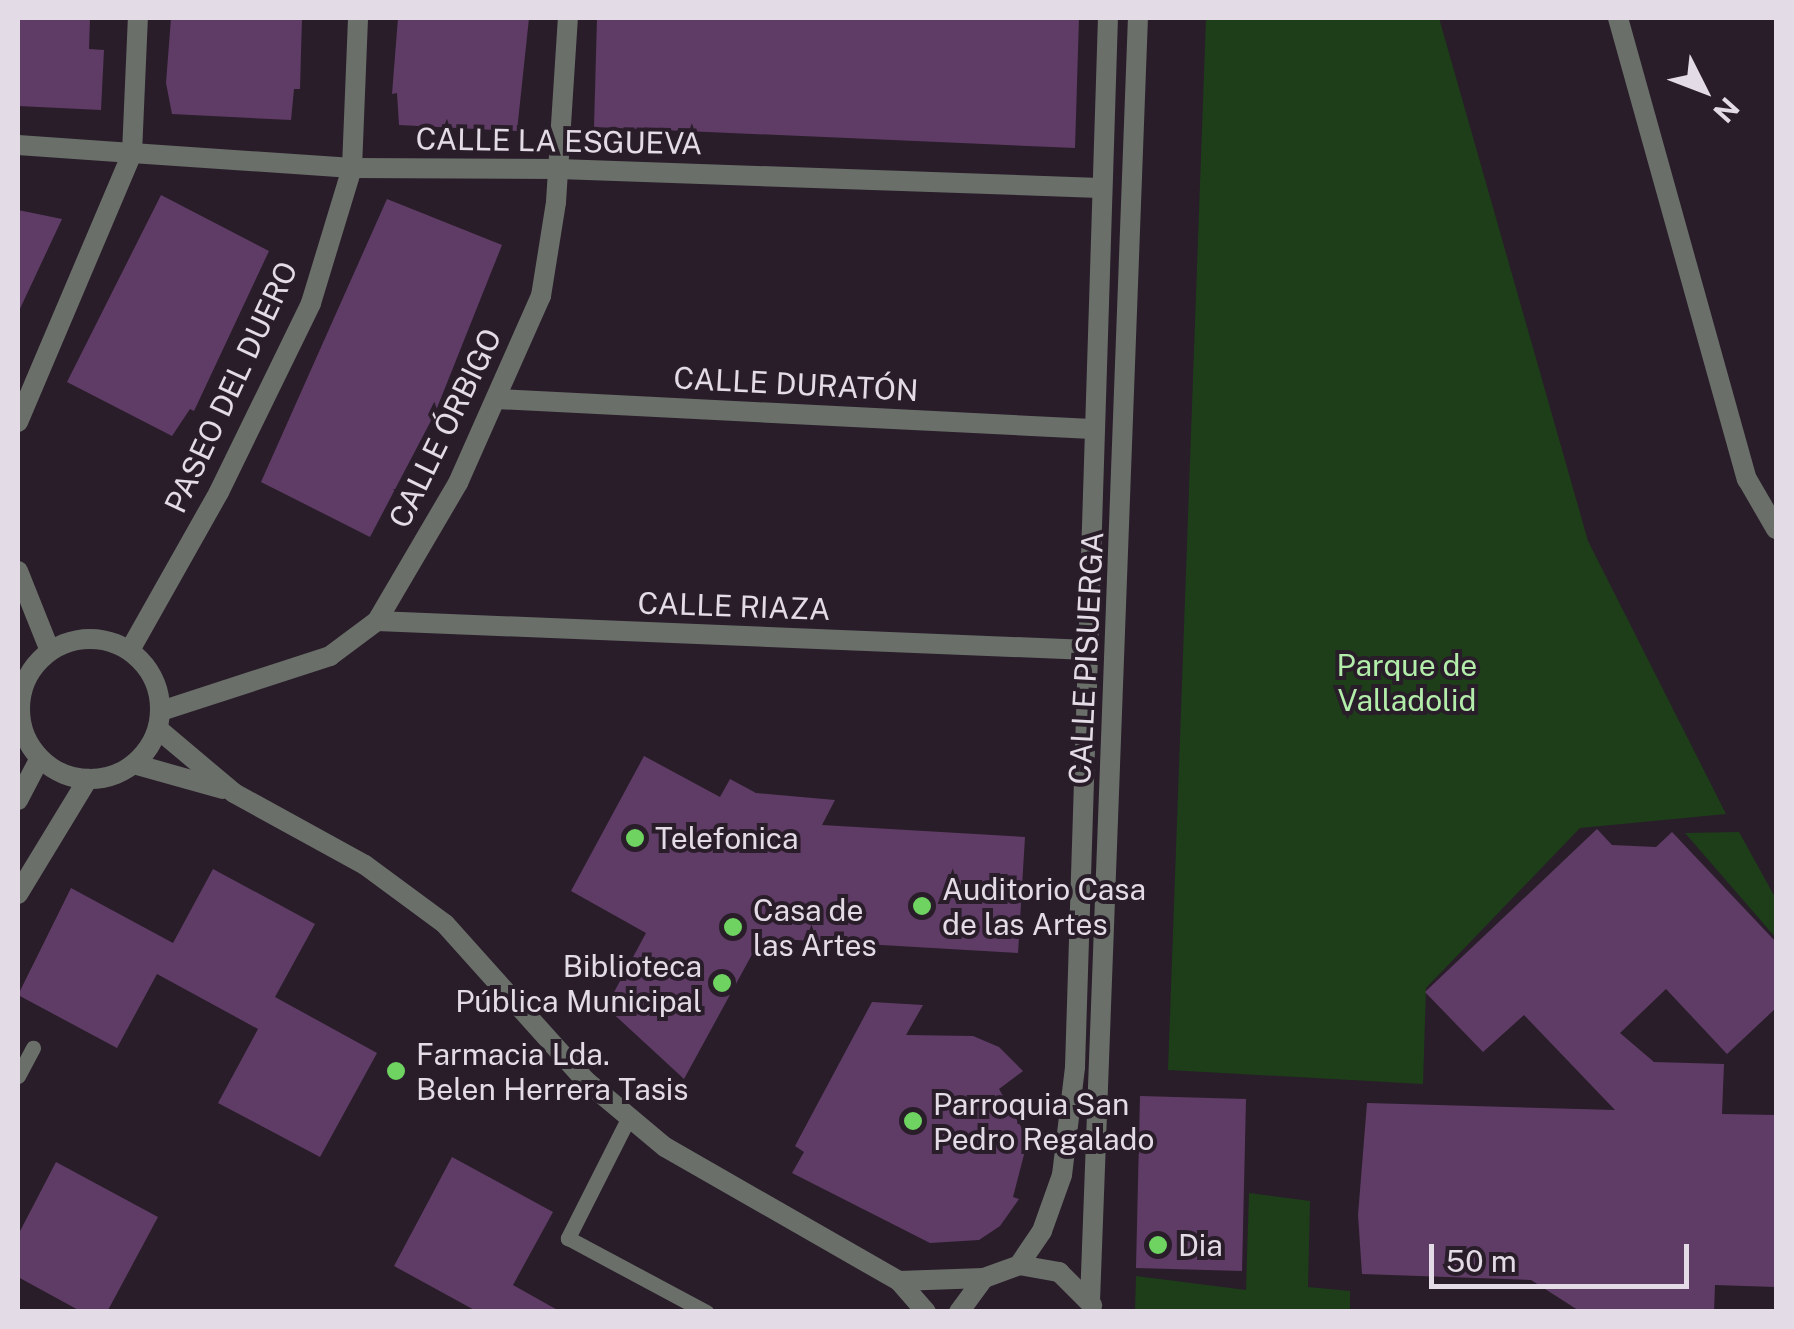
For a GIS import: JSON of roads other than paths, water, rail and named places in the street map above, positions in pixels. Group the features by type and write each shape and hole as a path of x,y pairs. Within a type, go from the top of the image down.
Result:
{"street":[{"path":"18,421 132,152 138,18"},
{"name":"PASEO DEL DUERO","path":"130,650 219,492 311,303 352,168 358,18"},
{"name":"CALLE ÓRBIGO","path":"159,720 330,656 377,622 458,484 540,296 559,169 568,18"},
{"name":"CALLE PISUERGA","path":"1019,1265 1042,1231 1062,1175 1075,1066 1092,429 1108,18"},
{"name":"CALLE PISUERGA","path":"1092,1306 1138,18"},
{"path":"1618,18 1747,478 1776,529"},
{"name":"CALLE LA ESGUEVA","path":"18,145 352,168 559,169 1100,188"},
{"name":"CALLE DURATÓN","path":"496,399 1092,429"},
{"path":"18,571 34,659 19,703 21,724 40,758 88,780"},
{"name":"CALLE RIAZA","path":"377,622 1088,650"},
{"path":"34,659 90,638 130,650 153,676 159,720 134,764"},
{"path":"159,720 234,792"},
{"path":"18,800 40,758"},
{"path":"18,894 88,780 134,764 234,792 365,865 445,924 586,1081 666,1148 899,1281 926,1312"},
{"path":"899,1281 984,1278 1019,1265 1059,1272 1092,1306"},
{"path":"959,1312 984,1278"}],"lane":[{"path":"18,1076 33,1048"},
{"path":"630,1117 568,1238 699,1310"}],"place":[{"name":"Telefonica","path":"635,838"},
{"name":"Auditorio Casa de las Artes","path":"922,906"},
{"name":"Casa de las Artes","path":"733,927"},
{"name":"Biblioteca Pública Municipal","path":"722,983"},
{"name":"Farmacia Lda. Belen Herrera Tasis","path":"396,1071"},
{"name":"Parroquia San Pedro Regalado","path":"913,1121"},
{"name":"Dia","path":"1158,1245"}],"park label":[{"name":"Parque de Valladolid","path":"1407,682"}]}
